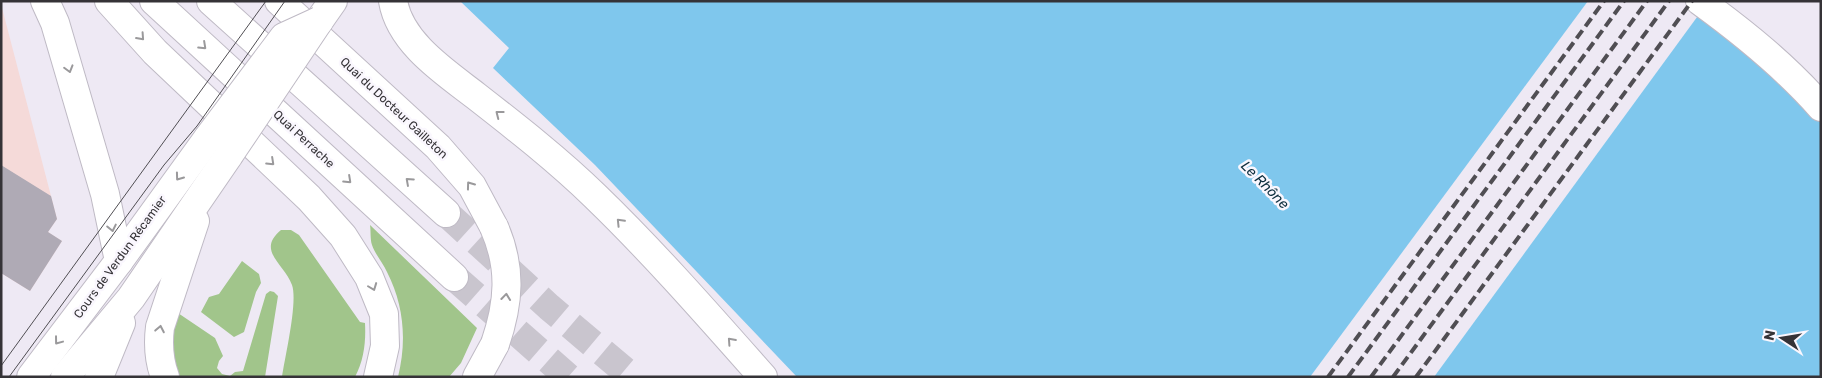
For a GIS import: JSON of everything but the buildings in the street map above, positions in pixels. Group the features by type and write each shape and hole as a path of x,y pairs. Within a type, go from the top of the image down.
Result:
{"main road":[{"path":"44,1 55,23 105,194 119,260"},
{"path":"109,1 155,52 310,198 343,236 369,277 384,314 385,346 378,377"},
{"name":"Quai Perrache","path":"154,1 454,277"},
{"path":"211,1 446,213"},
{"name":"Quai du Docteur Gailleton","path":"279,1 438,147 472,186 494,227 504,254 507,283 504,310 495,344 477,377"},
{"path":"393,1 398,19 421,51 438,67 523,133 595,196 763,377"},
{"path":"1700,1 1777,61 1821,107"},
{"path":"65,377 131,298 326,11"},
{"name":"Cours de Verdun Récamier","path":"31,377 284,37 326,11"},
{"path":"165,377 162,369 158,338 160,327 205,191"},
{"path":"99,377 131,298"}],"shaded area":[{"path":"1,4 57,219 48,232 62,241 30,291 1,273"}],"green space":[{"path":"370,225 477,328 461,363 449,377 398,377 403,337 400,310 393,285 372,245"},
{"path":"281,230 291,230 299,235 360,322 365,323 364,351 355,377 282,377 292,316 293,293 288,277 271,251 274,237"},
{"path":"242,261 259,274 261,283 256,292 244,332 234,337 201,312 209,297 219,294"},
{"path":"270,291 278,296 265,377 179,377 171,347 175,311 215,338 223,356 217,368 222,374 230,376 235,372 243,371 266,294"}],"water":[{"name":"Le Rhône","path":"460,1 1680,1 1768,70 1821,123 1821,377 797,377 595,165 493,68 509,48"}],"pier":[{"path":"1588,1 1684,1 1700,13 1434,377 1310,377"}],"tunnel":[{"path":"446,213 549,307 632,377"},
{"path":"454,277 568,377"}],"tram line":[{"path":"1,366 266,1"},
{"path":"9,377 164,165 197,126 285,1"}],"railway":[{"path":"1328,377 1604,1"},
{"path":"1348,377 1624,1"},
{"path":"1371,377 1647,1"},
{"path":"1393,377 1669,1"},
{"path":"1416,377 1692,1"}]}
